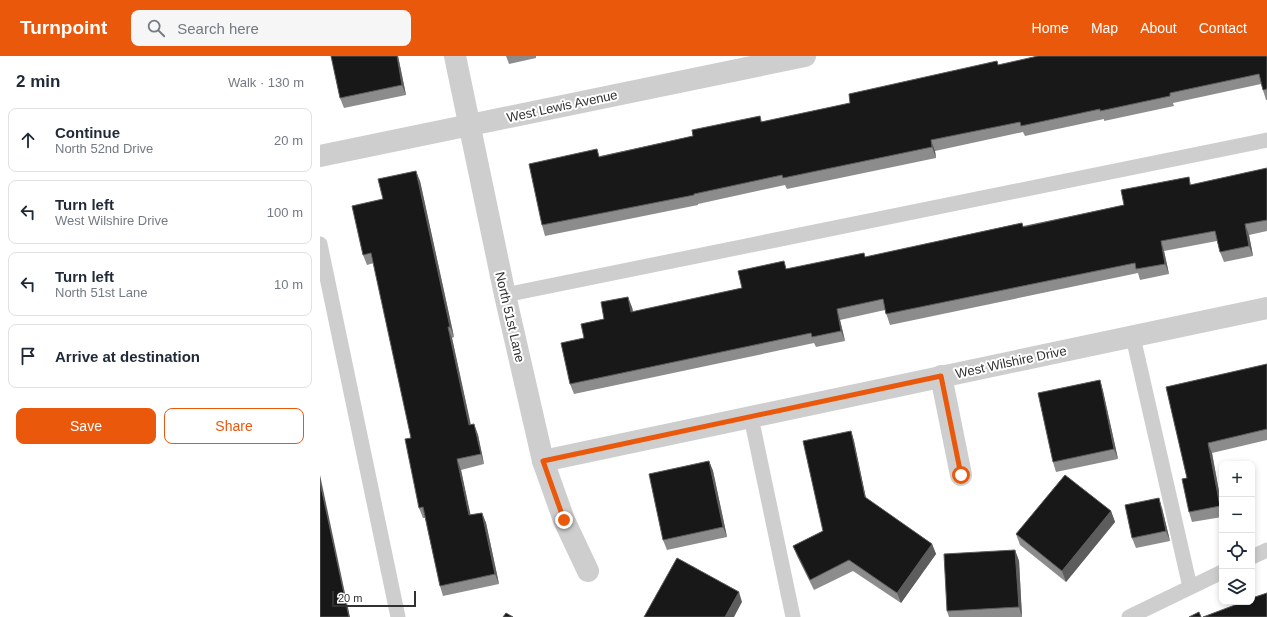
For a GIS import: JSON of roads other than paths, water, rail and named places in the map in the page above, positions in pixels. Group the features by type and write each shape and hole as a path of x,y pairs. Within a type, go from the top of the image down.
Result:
{"street":[{"name":"North 51st Lane","path":"455,56 468,125 543,461 564,520 588,571"},
{"name":"West Lewis Avenue","path":"320,156 805,56"},
{"name":"West Wilshire Drive","path":"543,461 1267,308"},
{"path":"941,376 961,475"}],"lane":[{"path":"505,295 1267,140"},
{"path":"320,244 398,617"},
{"path":"1133,337 1190,587"},
{"path":"751,417 793,617"},
{"path":"1255,556 1267,550"},
{"path":"1129,617 1219,573"}]}
